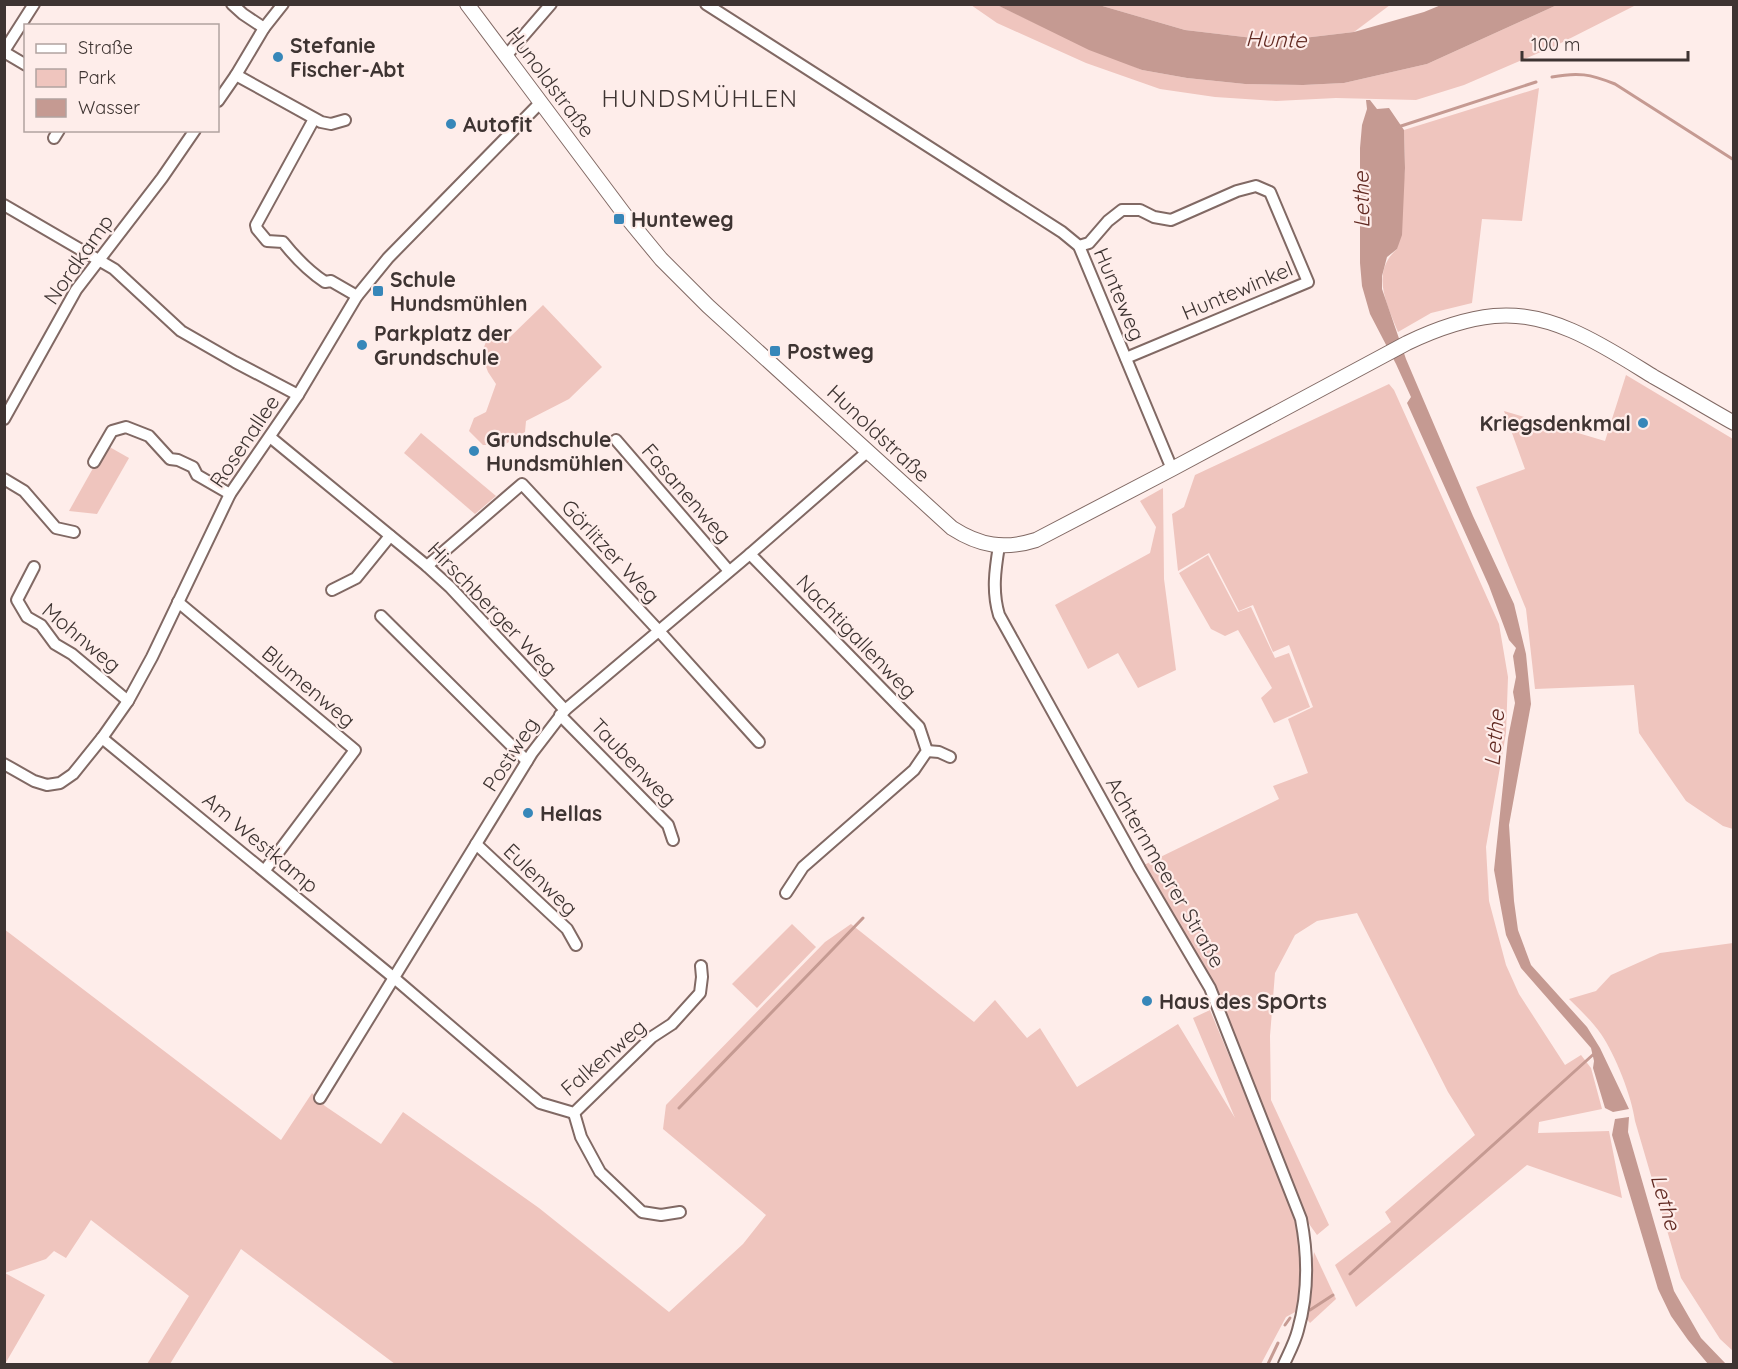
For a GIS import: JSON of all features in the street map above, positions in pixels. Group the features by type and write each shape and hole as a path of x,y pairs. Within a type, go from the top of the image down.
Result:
{"street":[{"path":"24,64 4,52 34,4"},
{"path":"232,4 264,28"},
{"path":"219,100 264,28 283,4"},
{"name":"Hunoldstraße","path":"467,4 540,103 661,259 708,306 867,452 966,538 999,546 1018,545 1036,540 1407,343 1439,329 1495,316 1524,317 1544,321 1581,335 1734,423"},
{"path":"506,56 551,4"},
{"name":"Hunteweg","path":"706,4 1062,232 1079,246 1172,469"},
{"path":"236,75 321,122 330,124 345,120"},
{"name":"Rosenallee","path":"4,764 34,781 47,785 60,783 73,774 128,701 152,657 230,494 298,395 357,297 388,258 540,103"},
{"path":"314,119 256,225 267,241 283,242 314,275 325,282 332,281 357,297"},
{"name":"Nordkamp","path":"4,418 76,290 162,178 194,132"},
{"name":"Huntewinkel","path":"1079,246 1089,243 1108,221 1122,210 1140,210 1154,217 1171,220 1237,191 1256,186 1270,192 1308,282 1126,358"},
{"path":"4,205 114,268 181,331 298,395"},
{"path":"94,462 112,431 126,427 148,436 170,459 193,467 197,475 230,494"},
{"name":"Hirschberger Weg","path":"270,437 450,587 562,713"},
{"name":"Fasanenweg","path":"616,440 729,571"},
{"name":"Postweg","path":"320,1098 527,761 562,713 867,452"},
{"path":"4,478 24,491 56,528 74,532"},
{"name":"Görlitzer Weg","path":"427,566 522,484 658,631"},
{"path":"332,590 356,578 390,536"},
{"name":"Achternmeerer Straße","path":"999,546 994,573 995,602 999,615 1140,869 1210,988 1301,1219 1304,1232 1306,1280 1298,1333 1284,1365"},
{"name":"Nachtigallenweg","path":"750,554 919,727 927,751"},
{"name":"Mohnweg","path":"34,567 17,600 27,617 41,624 55,644 72,654 128,701"},
{"name":"Blumenweg","path":"178,602 356,750 264,870"},
{"path":"381,616 527,761"},
{"path":"658,631 759,742"},
{"name":"Taubenweg","path":"562,713 668,825 673,840"},
{"name":"Am Westkamp","path":"102,738 393,977"},
{"path":"786,893 803,867 914,770 927,751 939,752 950,757"},
{"name":"Eulenweg","path":"476,844 567,929 576,945"},
{"name":"Falkenweg","path":"393,977 540,1103 574,1113 652,1037 672,1024 700,993 701,966"},
{"path":"574,1113 581,1137 600,1172 642,1212 661,1215 680,1212"}],"green space":[{"path":"971,5 997,5 1142,70 1187,78 1245,84 1303,85 1344,83 1427,64 1557,5 1636,5 1557,45 1464,85 1416,100 1336,98 1276,101 1215,97 1160,89 1086,63 997,23"},
{"path":"1099,5 1390,5 1354,32 1278,41 1185,30"},
{"path":"1539,88 1522,221 1482,219 1472,303 1431,313 1398,332 1386,300 1383,278 1384,268 1397,249 1405,168 1404,130"},
{"path":"543,305 602,367 569,399 526,421 525,432 504,445 483,445 469,431 474,418 486,412 496,384 485,364 489,356 484,347 489,334 510,337"},
{"path":"1626,375 1733,439 1733,829 1723,826 1686,801 1639,733 1634,685 1535,689 1526,609 1476,487 1525,469 1504,411 1605,441"},
{"path":"1389,384 1394,390 1499,624 1508,677 1506,733 1486,847 1489,901 1506,965 1519,994 1565,1065 1581,1055 1591,1068 1602,1109 1539,1122 1538,1133 1609,1131 1622,1198 1527,1165 1356,1307 1335,1265 1391,1222 1385,1212 1475,1135 1448,1092 1357,913 1317,921 1295,935 1275,973 1270,1036 1271,1100 1329,1225 1317,1235 1307,1221 1214,985 1144,865 1279,799 1273,786 1308,773 1288,719 1313,707 1289,645 1273,652 1253,605 1239,611 1209,553 1178,571 1172,514 1184,507 1195,475"},
{"path":"421,433 496,496 475,514 404,453"},
{"path":"106,445 129,458 97,514 69,511"},
{"path":"1163,488 1164,579 1176,670 1138,688 1118,653 1088,669 1055,605 1150,553 1156,527 1140,501"},
{"path":"1208,555 1238,612 1251,607 1275,658 1289,653 1310,707 1274,723 1261,698 1272,688 1238,630 1225,636 1211,629 1179,573"},
{"path":"792,924 816,947 757,1008 732,984"},
{"path":"851,924 974,1022 995,1000 1027,1038 1040,1028 1077,1087 1178,1024 1235,1118 1193,1018 1210,1010 1298,1222 1301,1279 1297,1311 1286,1317 1261,1364 395,1364 241,1249 170,1364 147,1364 189,1296 91,1220 66,1258 54,1251 46,1259 5,1273 45,1295 5,1364 4,929 281,1140 312,1093 325,1106 381,1144 403,1112 539,1208 669,1312 743,1244 766,1215 663,1129 666,1105 825,942"},
{"path":"1734,943 1733,1351 1720,1339 1681,1278 1622,1076 1601,1034 1569,999 1596,991 1611,975 1660,953"},
{"path":"1314,1252 1336,1299 1310,1323 1306,1318"}],"water":[{"path":"997,5 1099,5 1185,30 1278,41 1354,32 1441,5 1557,5 1427,64 1344,83 1303,85 1245,84 1187,78 1142,70 1089,50"},
{"name":"Lethe","path":"1366,100 1370,100 1377,109 1389,108 1404,130 1402,235 1397,249 1387,257 1382,276 1382,289 1406,359 1473,516 1514,604 1526,654 1531,704 1509,825 1518,930 1531,965 1587,1027 1600,1048 1629,1109 1613,1112 1605,1108 1593,1068 1591,1048 1521,968 1506,935 1494,870 1508,738 1515,703 1513,692 1516,677 1513,656 1516,648 1509,640 1489,586 1407,403 1411,397 1370,314 1362,286 1360,148 1362,125 1367,109"},
{"path":"1629,1117 1628,1132 1674,1291 1701,1338 1726,1364 1708,1364 1671,1316 1658,1289 1612,1135 1615,1119"}],"waterway":[{"path":"1552,77 1584,75 1615,84 1734,160"},
{"path":"1398,127 1536,82"},
{"path":"679,1108 863,918"},
{"path":"1350,1274 1596,1052"},
{"path":"1310,1310 1333,1295"},
{"path":"1285,1325 1290,1318"},
{"path":"1268,1364 1278,1343"}],"place":[{"name":"Stefanie Fischer-Abt","path":"278,57"},
{"name":"Autofit","path":"451,124"},
{"name":"Hunteweg","path":"619,219"},
{"name":"Schule Hundsmühlen","path":"378,291"},
{"name":"Parkplatz der Grundschule","path":"362,345"},
{"name":"Postweg","path":"775,351"},
{"name":"Kriegsdenkmal","path":"1643,423"},
{"name":"Grundschule Hundsmühlen","path":"474,451"},
{"name":"Hellas","path":"528,813"},
{"name":"Haus des SpOrts","path":"1147,1001"}],"district":[{"name":"HUNDSMÜHLEN","path":"700,98"}],"water label":[{"name":"Hunte","path":"1276,39"}]}
